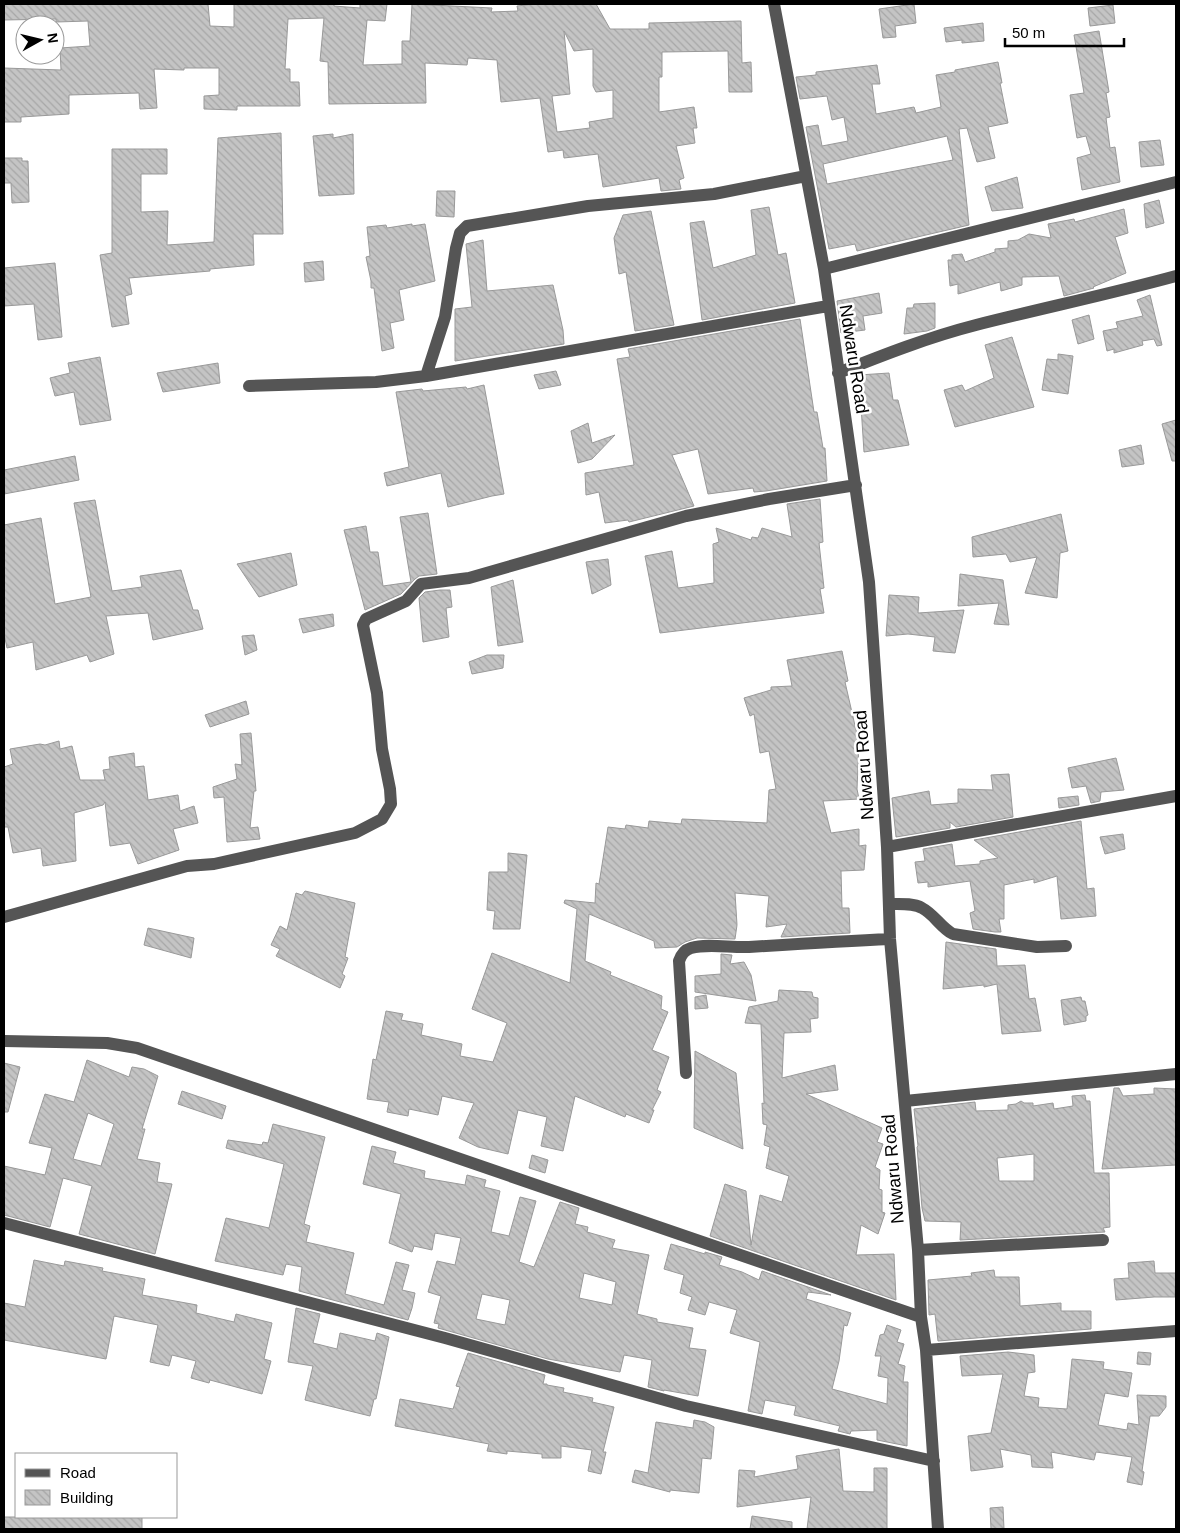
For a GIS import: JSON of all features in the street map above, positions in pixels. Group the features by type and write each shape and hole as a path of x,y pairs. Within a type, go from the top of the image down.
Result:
{"street":[{"name":"Ndwaru Road","path":"774,4 824,268 869,582 887,847 890,939 918,1250 921,1317 926,1350 938,1529"},
{"path":"426,376 445,318 460,233 467,226 588,206 714,194 806,176"},
{"path":"824,268 1176,182"},
{"path":"838,373 898,348 974,326 1116,293 1176,276"},
{"path":"249,386 376,382 426,376 828,306"},
{"path":"4,917 187,866 214,864 355,833 382,819 391,804 390,789 382,749 377,693 363,624 366,619 406,601 421,584 469,578 686,516 770,499 856,486"},
{"path":"887,847 1176,796"},
{"path":"890,904 912,905 924,908 947,931 953,934 1037,947 1066,946"},
{"path":"686,1073 679,961 682,954 686,951 691,948 704,947 747,947 890,939"},
{"path":"4,1041 107,1043 136,1048 921,1317"},
{"path":"905,1101 1176,1074"},
{"path":"4,1223 445,1338 686,1406 934,1461"},
{"path":"918,1250 1104,1240"},
{"path":"926,1350 1176,1331"}],"building":[{"path":"4,4 208,4 210,26 234,27 234,4 334,4 334,6 360,8 360,4 387,4 385,21 367,20 363,65 402,64 402,41 410,41 412,4 492,8 491,12 518,11 517,6 535,4 596,4 610,29 649,29 649,23 741,21 742,63 751,62 752,92 729,92 728,51 662,52 662,77 659,77 659,112 694,107 697,128 693,128 695,143 676,146 684,178 679,180 681,189 661,191 659,178 603,187 598,154 564,158 563,150 548,152 540,98 501,102 497,60 468,58 467,65 425,63 426,103 329,104 328,62 320,61 324,18 288,19 285,69 290,69 290,82 299,82 300,106 237,106 237,110 204,109 204,96 219,95 219,68 154,69 157,108 140,109 139,93 69,95 69,114 21,117 21,122 4,122 4,68 61,70 61,65 65,65 65,48 90,46 88,21 65,22 65,15 15,15 15,20 4,20","holes":["564,31 574,51 593,49 593,86 596,92 613,90 613,118 589,122 590,128 557,132 552,96 570,94"]},
{"path":"914,4 916,23 895,26 896,37 883,38 879,9"},
{"path":"1113,5 1115,23 1090,26 1088,8"},
{"path":"983,23 984,41 962,43 962,40 946,42 944,28"},
{"path":"1099,31 1109,92 1106,93 1110,117 1106,118 1110,148 1115,147 1120,182 1082,190 1077,158 1091,154 1086,136 1077,138 1070,95 1084,93 1074,35"},
{"path":"998,62 1008,123 988,127 995,158 977,162 967,128 959,129 969,225 857,251 855,244 829,249 806,127 818,125 822,146 848,141 844,117 832,120 827,96 800,99 796,77 816,75 816,72 877,65 880,84 872,84 876,114 914,107 916,113 941,107 936,75 955,72 955,70","holes":["947,136 953,160 827,184 823,164"]},
{"path":"281,133 283,234 253,234 254,265 129,278 132,294 125,296 129,324 112,327 100,255 112,253 112,149 167,149 167,174 141,174 141,212 168,211 167,245 214,242 218,138"},
{"path":"333,134 333,138 353,134 354,194 319,196 313,136"},
{"path":"1160,140 1164,165 1141,167 1139,142"},
{"path":"4,158 22,158 22,161 28,161 29,202 12,203 11,183 4,183"},
{"path":"1017,177 1023,208 992,211 985,187"},
{"path":"437,191 455,191 454,217 436,216"},
{"path":"1159,200 1164,223 1146,228 1144,204"},
{"path":"769,207 778,255 786,253 795,303 702,320 690,223 704,221 713,268 756,255 751,210"},
{"path":"1124,209 1128,233 1115,237 1126,273 1094,288 1064,296 1059,276 1022,277 1022,285 1001,291 1000,282 958,294 958,284 950,286 948,260 952,260 952,255 962,254 965,262 995,252 995,249 1008,248 1008,241 1018,240 1029,234 1051,238 1048,224 1074,219 1075,222"},
{"path":"651,211 674,325 635,331 626,272 619,274 614,238 623,215"},
{"path":"412,224 412,226 425,224 435,281 399,290 404,320 390,323 394,348 382,351 374,288 371,288 366,257 370,256 367,227 386,225 387,228"},
{"path":"483,240 487,291 553,285 563,330 564,344 455,361 455,309 472,307 466,244"},
{"path":"323,261 324,280 305,282 304,263"},
{"path":"55,263 62,337 38,340 34,304 4,306 4,268"},
{"path":"879,293 882,313 863,316 865,330 841,333 837,301"},
{"path":"1150,295 1162,345 1157,346 1154,339 1142,341 1143,345 1114,353 1114,349 1107,351 1103,331 1118,328 1116,322 1143,316 1137,300"},
{"path":"935,303 935,328 904,334 907,308 913,308 914,304"},
{"path":"1089,315 1094,339 1078,344 1072,320"},
{"path":"800,319 814,412 817,412 823,448 825,448 827,481 766,491 754,492 753,488 708,494 698,449 672,455 694,506 629,522 628,520 605,523 599,492 586,495 585,473 634,465 617,359 630,357 628,349"},
{"path":"1012,337 1034,407 955,427 944,390 962,385 965,391 994,378 985,345"},
{"path":"1058,354 1073,356 1068,394 1042,390 1047,359 1058,360"},
{"path":"100,357 111,420 80,425 74,392 55,396 50,378 70,373 68,363"},
{"path":"218,363 220,383 163,392 157,373"},
{"path":"556,371 561,385 539,389 534,375"},
{"path":"889,373 893,400 898,400 909,445 864,452 859,375"},
{"path":"484,385 504,494 448,507 441,473 387,486 384,473 409,467 396,392 466,387 467,389"},
{"path":"1176,420 1176,461 1172,461 1162,424"},
{"path":"588,423 592,443 615,435 592,459 578,463 571,431"},
{"path":"1141,445 1144,464 1122,467 1119,450"},
{"path":"75,456 79,480 4,494 4,470"},
{"path":"820,499 823,542 819,543 824,588 820,589 824,613 660,633 645,556 672,551 678,588 714,583 713,544 719,542 716,528 751,540 752,537 758,538 762,528 792,537 787,504"},
{"path":"95,500 112,591 142,587 140,576 181,570 193,610 198,610 203,629 153,640 148,613 106,616 114,654 90,662 87,655 36,670 33,642 7,648 4,634 4,525 41,518 55,604 91,597 74,503"},
{"path":"428,513 437,574 419,576 401,594 365,610 344,530 366,526 370,552 378,552 383,586 411,582 400,517"},
{"path":"1061,514 1068,551 1060,553 1057,598 1025,593 1037,557 1010,562 1006,554 973,557 972,537"},
{"path":"291,553 297,585 259,597 237,564"},
{"path":"608,559 611,585 592,594 586,562"},
{"path":"960,574 1003,580 1009,625 994,624 999,603 958,606"},
{"path":"513,580 523,642 498,646 491,587"},
{"path":"450,590 452,607 446,608 449,637 423,642 419,598 425,592"},
{"path":"889,595 919,597 918,613 964,610 955,653 933,651 935,637 908,634 886,636"},
{"path":"333,614 334,626 303,633 299,619"},
{"path":"254,635 257,650 245,655 242,636"},
{"path":"842,651 848,681 845,682 859,743 857,789 859,799 823,801 831,833 859,829 859,846 866,845 864,870 841,871 842,908 849,908 850,933 781,937 787,924 766,927 769,896 735,893 737,925 735,939 697,938 677,947 655,948 654,941 589,914 585,961 611,972 610,975 662,996 661,1009 668,1012 652,1050 669,1057 657,1090 661,1092 652,1110 654,1110 649,1123 626,1114 625,1117 575,1096 563,1151 541,1146 547,1117 518,1110 508,1154 478,1147 459,1138 474,1103 442,1096 438,1115 409,1109 408,1116 387,1112 389,1102 367,1099 373,1059 376,1060 386,1011 403,1014 401,1020 423,1024 421,1035 462,1044 460,1056 493,1062 507,1023 472,1009 492,953 570,983 577,909 564,903 565,900 595,903 596,883 599,884 608,827 625,829 626,825 648,828 649,821 681,824 682,819 767,823 769,790 776,789 769,751 760,753 754,714 750,716 744,698 771,690 771,687 792,686 787,660"},
{"path":"487,655 504,655 503,668 472,674 469,662"},
{"path":"246,701 249,714 210,727 205,715"},
{"path":"251,733 256,791 254,791 250,828 258,827 260,839 227,842 224,797 214,798 213,787 237,779 235,764 242,765 240,734"},
{"path":"59,741 60,749 72,746 80,780 105,780 103,770 110,769 109,757 134,753 135,767 144,766 148,800 178,795 180,811 194,806 198,823 173,829 179,850 138,864 130,843 110,846 105,802 103,805 74,813 76,861 43,866 41,848 13,853 8,827 4,827 4,767 13,764 10,749 40,744 45,745"},
{"path":"1116,758 1124,790 1101,792 1100,801 1091,803 1086,786 1072,788 1068,768"},
{"path":"1009,774 1013,817 956,827 950,822 950,828 896,837 892,798 929,791 931,805 958,803 958,789 993,790 991,775"},
{"path":"1078,796 1079,805 1059,808 1058,798"},
{"path":"1081,821 1087,889 1094,888 1096,916 1061,919 1057,876 1034,883 1034,879 1004,885 1004,919 999,919 1001,932 973,929 970,913 975,911 970,881 928,887 928,882 918,883 915,862 925,861 923,849 952,844 955,866 980,864 980,861 998,858 974,840"},
{"path":"1123,834 1125,849 1105,854 1100,837"},
{"path":"508,853 527,855 520,929 493,929 495,911 487,910 489,872 508,872"},
{"path":"305,891 355,903 345,957 348,958 342,974 345,976 340,988 276,956 280,949 271,945 280,926 287,930 296,893 302,895"},
{"path":"148,928 194,938 191,958 144,945"},
{"path":"946,942 996,949 997,966 1025,965 1029,999 1035,998 1041,1031 1002,1034 997,984 984,987 984,985 943,989"},
{"path":"721,954 732,955 730,964 744,962 751,975 756,1001 695,992 695,976 721,974"},
{"path":"779,990 812,992 813,997 818,998 818,1018 810,1019 811,1032 784,1033 782,1078 835,1065 838,1090 806,1094 882,1128 877,1142 883,1144 875,1167 880,1170 879,1189 882,1190 882,1212 885,1213 878,1234 861,1225 856,1255 894,1254 896,1300 710,1236 725,1184 746,1191 751,1245 760,1195 782,1202 789,1176 766,1168 770,1147 764,1145 767,1125 763,1124 761,1024 745,1023 749,1007 778,1001"},
{"path":"706,995 708,1008 695,1009 695,997"},
{"path":"1081,997 1082,1001 1085,1001 1088,1015 1086,1016 1086,1021 1064,1025 1061,1000"},
{"path":"695,1051 736,1073 743,1149 694,1128"},
{"path":"87,1060 129,1077 132,1067 144,1069 158,1076 142,1129 145,1129 137,1159 160,1163 157,1182 172,1184 155,1254 79,1234 92,1186 63,1178 50,1227 4,1215 4,1166 45,1175 52,1148 29,1143 45,1094 74,1102","holes":["88,1113 114,1124 101,1166 73,1159"]},
{"path":"4,1063 20,1067 8,1112 4,1112"},
{"path":"1114,1088 1119,1088 1123,1096 1154,1094 1154,1088 1176,1089 1176,1165 1102,1169"},
{"path":"182,1091 226,1106 222,1119 178,1104"},
{"path":"1085,1095 1086,1101 1090,1101 1094,1173 1109,1173 1110,1227 1103,1228 1105,1232 960,1240 961,1222 925,1221 922,1208 914,1109 975,1102 976,1111 1008,1110 1008,1105 1021,1101 1033,1103 1033,1106 1053,1103 1054,1109 1073,1106 1072,1096","holes":["1034,1154 1034,1181 999,1181 997,1158"]},
{"path":"273,1124 325,1137 304,1224 310,1226 306,1242 354,1253 345,1294 384,1305 396,1262 409,1265 402,1290 415,1293 408,1320 299,1291 302,1267 286,1264 283,1275 215,1261 226,1218 269,1228 284,1164 226,1148 228,1140 262,1145 263,1142 268,1143"},
{"path":"372,1146 396,1152 393,1163 425,1171 424,1178 465,1185 467,1175 486,1180 484,1187 500,1191 491,1232 509,1236 520,1197 536,1201 519,1262 534,1267 560,1202 579,1208 575,1224 588,1227 587,1232 615,1240 612,1248 649,1255 637,1314 657,1319 657,1322 693,1328 689,1348 706,1350 698,1396 648,1387 652,1360 624,1355 620,1372 548,1359 438,1328 439,1324 434,1323 441,1296 428,1292 437,1261 455,1265 461,1238 435,1233 432,1250 414,1246 412,1252 389,1243 401,1194 363,1184","holes":["584,1273 616,1282 612,1305 579,1298","482,1294 510,1300 505,1325 476,1319"]},
{"path":"532,1155 548,1160 545,1173 529,1168"},
{"path":"671,1244 722,1257 719,1265 742,1272 759,1280 762,1271 831,1295 808,1292 806,1299 851,1313 847,1326 844,1325 839,1361 832,1389 887,1404 888,1378 878,1376 881,1356 875,1356 880,1335 884,1334 887,1325 901,1330 897,1342 904,1344 898,1364 905,1366 903,1382 908,1382 907,1446 877,1440 877,1430 851,1431 850,1434 838,1431 840,1426 794,1415 796,1406 765,1400 762,1414 748,1411 760,1342 730,1333 737,1310 709,1302 705,1315 688,1310 692,1297 680,1293 684,1275 664,1269"},
{"path":"34,1260 64,1266 65,1261 103,1268 102,1271 145,1279 142,1295 197,1305 196,1313 234,1322 236,1314 272,1323 264,1359 271,1361 262,1394 210,1380 209,1383 191,1378 196,1361 172,1355 169,1366 150,1362 158,1325 114,1316 106,1359 4,1340 4,1303 25,1307"},
{"path":"1154,1261 1155,1273 1176,1273 1175,1297 1116,1300 1114,1279 1129,1278 1128,1263"},
{"path":"994,1270 995,1277 1019,1277 1020,1306 1061,1303 1061,1311 1091,1311 1091,1329 938,1341 935,1314 929,1315 928,1280 972,1276 971,1273"},
{"path":"296,1308 320,1314 313,1343 337,1349 340,1333 375,1341 377,1333 389,1337 376,1399 374,1399 370,1416 305,1400 313,1366 288,1362"},
{"path":"1008,1352 1034,1355 1035,1372 1028,1373 1024,1396 1039,1398 1038,1407 1067,1409 1072,1359 1104,1362 1103,1369 1132,1373 1128,1397 1105,1393 1098,1425 1127,1430 1128,1423 1139,1425 1137,1395 1166,1396 1166,1407 1159,1416 1150,1416 1142,1471 1144,1472 1142,1485 1127,1482 1132,1457 1096,1452 1094,1460 1051,1452 1053,1468 1032,1467 1031,1455 1000,1449 1003,1467 971,1471 968,1436 991,1433 1003,1374 962,1376 960,1356"},
{"path":"1138,1352 1151,1353 1150,1365 1137,1364"},
{"path":"468,1353 545,1375 543,1384 564,1388 563,1392 593,1398 592,1402 614,1407 603,1452 606,1452 601,1474 588,1471 592,1450 561,1446 561,1458 542,1458 542,1454 507,1451 507,1454 487,1451 489,1444 395,1426 400,1399 453,1409 460,1387 456,1386"},
{"path":"694,1420 705,1422 714,1427 711,1459 702,1458 699,1493 670,1490 670,1492 632,1482 635,1470 648,1473 656,1422 693,1428"},
{"path":"839,1449 843,1491 874,1492 874,1468 887,1468 887,1529 807,1529 811,1497 737,1507 739,1470 755,1471 754,1477 798,1469 796,1456"},
{"path":"1003,1507 1004,1529 991,1529 990,1508"},
{"path":"752,1516 792,1522 792,1529 750,1529"},
{"path":"4,1517 142,1518 142,1529 4,1529"}]}
